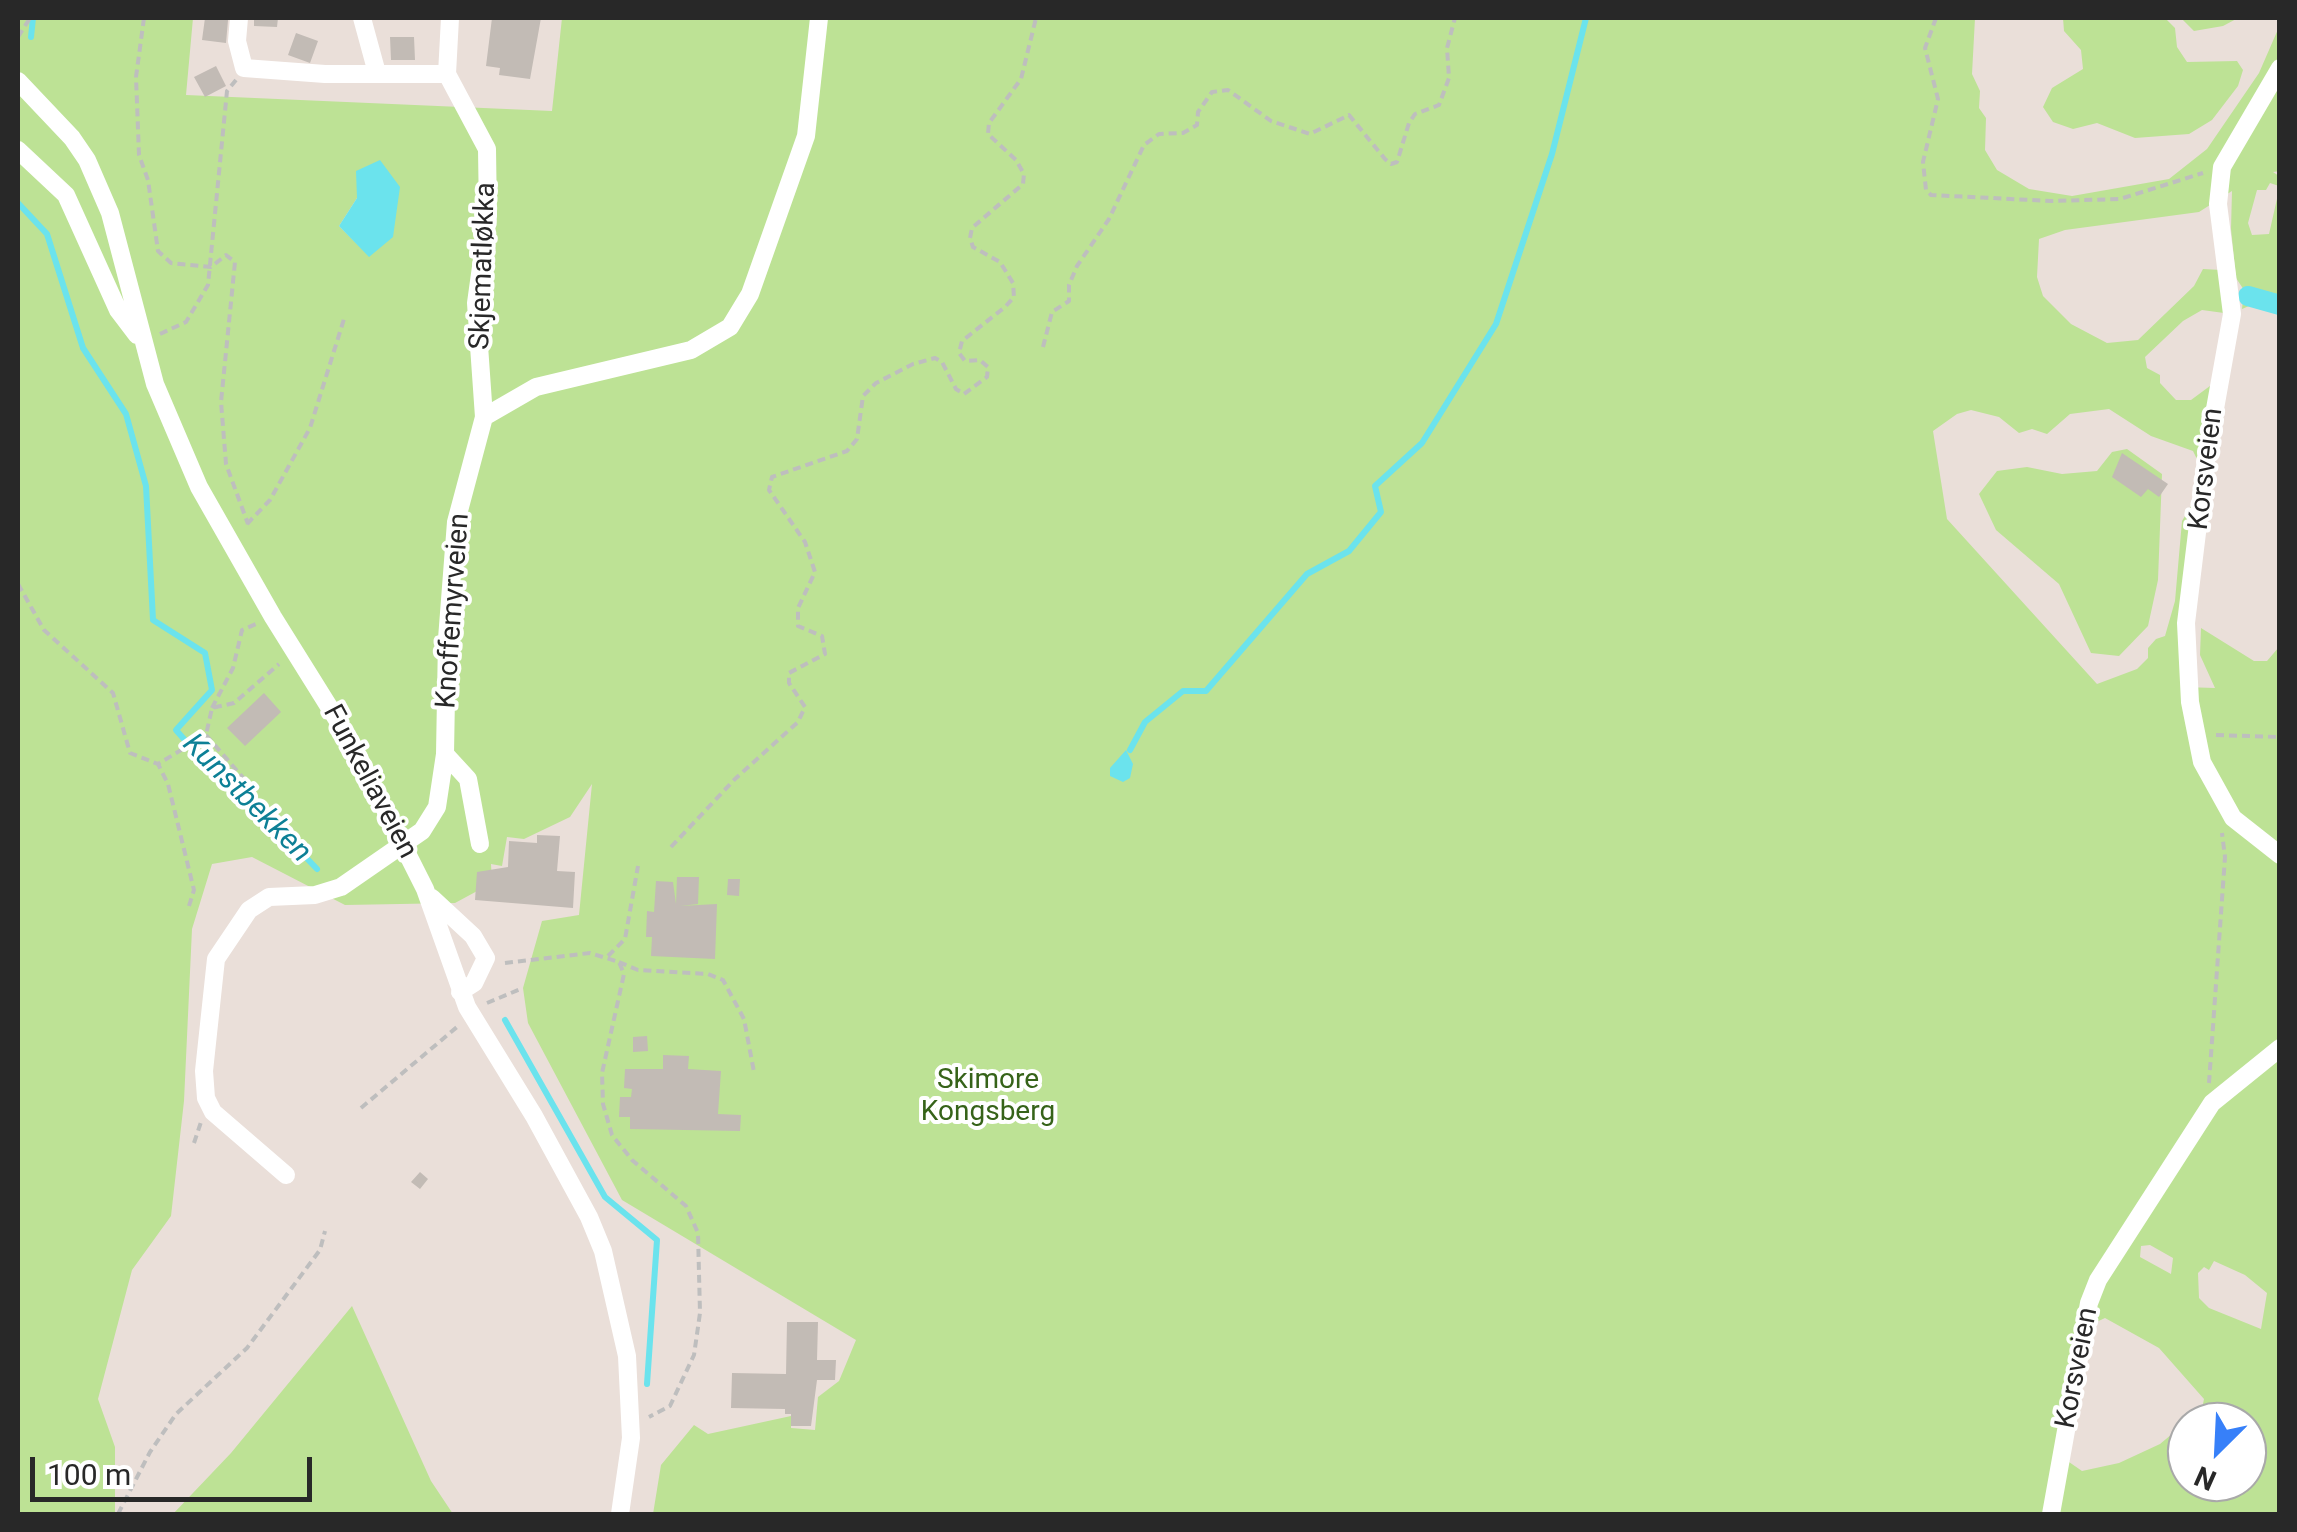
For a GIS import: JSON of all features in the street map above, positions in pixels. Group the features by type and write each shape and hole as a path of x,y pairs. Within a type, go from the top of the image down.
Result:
{"street":[{"path":"239,18 237,41 244,68 447,74 450,18"},
{"path":"362,18 377,73"},
{"path":"484,417 536,388 690,350 730,327 750,294 806,136 819,18"},
{"name":"Korsveien","path":"2280,68 2222,167 2218,204 2232,314 2206,458 2186,623 2190,702 2202,762 2219,799 2233,818 2280,855"},
{"name":"Skjematløkka","path":"447,74 487,148 488,216 476,303 484,417"},
{"name":"Funkeliaveien","path":"18,81 72,138 94,174 117,237 142,343 175,436 227,540 352,742 425,889 460,992 534,1116 603,1252 621,1319 631,1416 629,1464 620,1514"},
{"path":"18,150 66,195 118,310 142,343"},
{"name":"Knoffemyrveien","path":"286,1175 213,1112 206,1098 204,1071 216,959 249,910 269,897 315,895 341,887 434,816 446,754 446,639 456,522 484,417"},
{"path":"446,754 468,779 480,844"},
{"path":"425,889 444,913 473,936 486,958 474,983 460,992"},
{"name":"Korsveien","path":"2051,1514 2089,1303 2098,1280 2212,1103 2280,1048"}],"path":[{"path":"18,38 30,18"},
{"path":"144,18 136,77 139,155 148,180 158,251 171,262 211,267 226,255 235,262 221,402 226,464 248,524"},
{"path":"671,847 735,779 798,722 806,707 789,684 790,673 825,654 822,636 798,626 798,608 816,572 805,542 769,490 772,478 847,451 857,439 862,396 876,383 914,364 935,358 942,362 956,389 964,394 987,377 988,367 980,360 966,360 959,353 962,341 1014,297 1014,283 1000,262 973,248 970,238 972,228 1023,184 1024,174 1016,160 988,134 989,123 1021,79 1036,18"},
{"path":"1043,347 1052,312 1069,301 1069,285 1077,266 1108,219 1144,144 1159,134 1183,133 1197,125 1198,112 1212,92 1228,90 1271,121 1310,134 1349,114 1385,158 1391,164 1397,162 1408,123 1415,114 1439,105 1449,78 1447,48 1455,18"},
{"path":"1936,18 1925,48 1938,100 1923,162 1926,190 1931,195 2120,199 2222,167"},
{"path":"142,343 186,322 201,301 211,267 227,92 244,68"},
{"path":"227,540 270,500 310,428 344,319"},
{"path":"18,584 44,630 113,693 130,753 158,764 168,784 194,890 189,906"},
{"path":"252,788 235,774 206,735 212,708 233,668 242,630 273,618"},
{"path":"212,708 234,703 275,666 297,655"},
{"path":"2196,732 2280,738"},
{"path":"158,764 175,750 206,735"},
{"path":"2207,1091 2214,1050 2211,1020 2225,857 2219,799"},
{"path":"608,956 625,938 638,866"},
{"path":"486,958 506,963 590,953 608,956 638,970 708,974 723,980 744,1019 754,1072"},
{"path":"618,962 624,974 602,1073 602,1104 612,1134 632,1160 686,1206 698,1232 700,1270 700,1313 694,1354 679,1391 664,1412 631,1416"},
{"path":"361,1108 489,1001 524,988"},
{"path":"118,1514 150,1452 176,1414 248,1348 320,1250 325,1231"}],"green space":[{"name":"Skimore Kongsberg","path":"18,18 193,18 186,95 552,111 562,18 1975,18 1972,74 1980,91 1979,108 1986,118 1985,150 1997,170 2029,189 2072,196 2169,179 2207,149 2259,73 2279,27 2280,171 2273,172 2279,176 2279,186 2270,183 2266,190 2257,190 2248,223 2252,235 2269,234 2279,190 2279,310 2256,303 2242,309 2244,290 2236,278 2231,229 2232,191 2199,212 2065,230 2039,239 2037,277 2043,296 2071,324 2107,343 2138,340 2194,286 2203,269 2221,270 2224,313 2202,310 2183,321 2145,357 2147,368 2160,375 2160,383 2176,400 2191,400 2214,383 2198,461 2193,451 2151,436 2109,409 2070,414 2047,434 2032,429 2019,433 1999,417 1971,410 1957,414 1933,431 1947,519 2097,684 2137,669 2148,658 2148,648 2165,636 2175,601 2182,521 2191,506 2183,687 2215,688 2200,655 2201,628 2254,661 2267,661 2279,647 2279,1514 653,1514 661,1465 694,1425 708,1434 791,1416 791,1428 815,1430 818,1397 839,1381 856,1340 622,1200 528,1023 523,988 542,921 579,915 592,784 570,817 524,839 507,837 502,866 491,864 492,883 455,903 345,905 252,857 212,864 192,929 184,1101 171,1216 132,1270 98,1399 115,1447 115,1514 18,1514","holes":["357,198 369,256 339,226","2150,1245 2173,1258 2171,1274 2140,1257 2141,1246","2214,1261 2245,1275 2267,1293 2261,1329 2209,1308 2199,1298 2198,1273 2204,1267 2209,1270"]},
{"path":"2063,18 2165,18 2175,28 2177,47 2187,62 2237,61 2243,70 2238,86 2212,120 2189,134 2135,138 2097,123 2073,129 2053,122 2043,107 2052,88 2083,69 2081,50 2064,31"},
{"path":"2181,18 2238,18 2223,26 2194,31"},
{"path":"2127,449 2162,474 2158,580 2148,626 2119,656 2091,653 2059,584 1996,530 1979,494 1997,471 2027,467 2062,474 2097,471 2112,452"},
{"path":"352,1306 431,1481 453,1514 173,1514 231,1453"}],"water":[{"path":"380,160 400,187 393,237 369,257 339,226 357,198 356,171"},
{"path":"1126,750 1133,764 1130,778 1123,782 1110,776 1110,768"}],"building":[{"path":"205,18 228,20 226,43 202,40"},
{"path":"254,18 278,18 277,27 254,26"},
{"path":"492,18 541,18 530,79 499,75 500,68 486,66"},
{"path":"296,33 318,41 310,63 288,55"},
{"path":"390,37 414,37 415,60 391,60"},
{"path":"216,66 226,86 205,97 194,77"},
{"path":"2122,453 2168,484 2159,497 2148,489 2141,497 2112,477"},
{"path":"264,693 281,712 245,746 227,728"},
{"path":"537,835 560,836 557,871 575,872 573,908 475,900 477,872 508,867 509,841 537,843"},
{"path":"677,877 699,877 698,904 680,906 717,904 715,959 651,956 652,937 646,937 647,911 654,912 656,881 673,882 676,904"},
{"path":"728,879 740,879 739,896 727,895"},
{"path":"647,1036 648,1051 633,1052 633,1037"},
{"path":"663,1055 689,1056 688,1069 721,1071 718,1114 741,1115 740,1131 630,1129 630,1117 619,1117 620,1097 631,1097 632,1089 624,1088 625,1069 663,1069"},
{"path":"420,1172 428,1179 420,1189 411,1182"},
{"path":"787,1322 818,1322 817,1360 836,1360 835,1380 817,1380 811,1426 791,1426 791,1414 785,1414 785,1409 731,1408 732,1373 786,1374"}],"waterway":[{"path":"31,37 33,18"},
{"path":"1130,750 1145,722 1183,691 1206,691 1307,574 1349,551 1381,512 1375,486 1422,443 1496,324 1552,154 1586,18"},
{"name":"Kunstbekken","path":"18,203 47,234 83,348 126,414 146,486 153,620 205,653 212,690 176,730 219,779 269,819 317,869"},
{"path":"2248,296 2280,305"},
{"name":"Kunstbekken","path":"505,1020 605,1197 657,1240 647,1384"}]}
